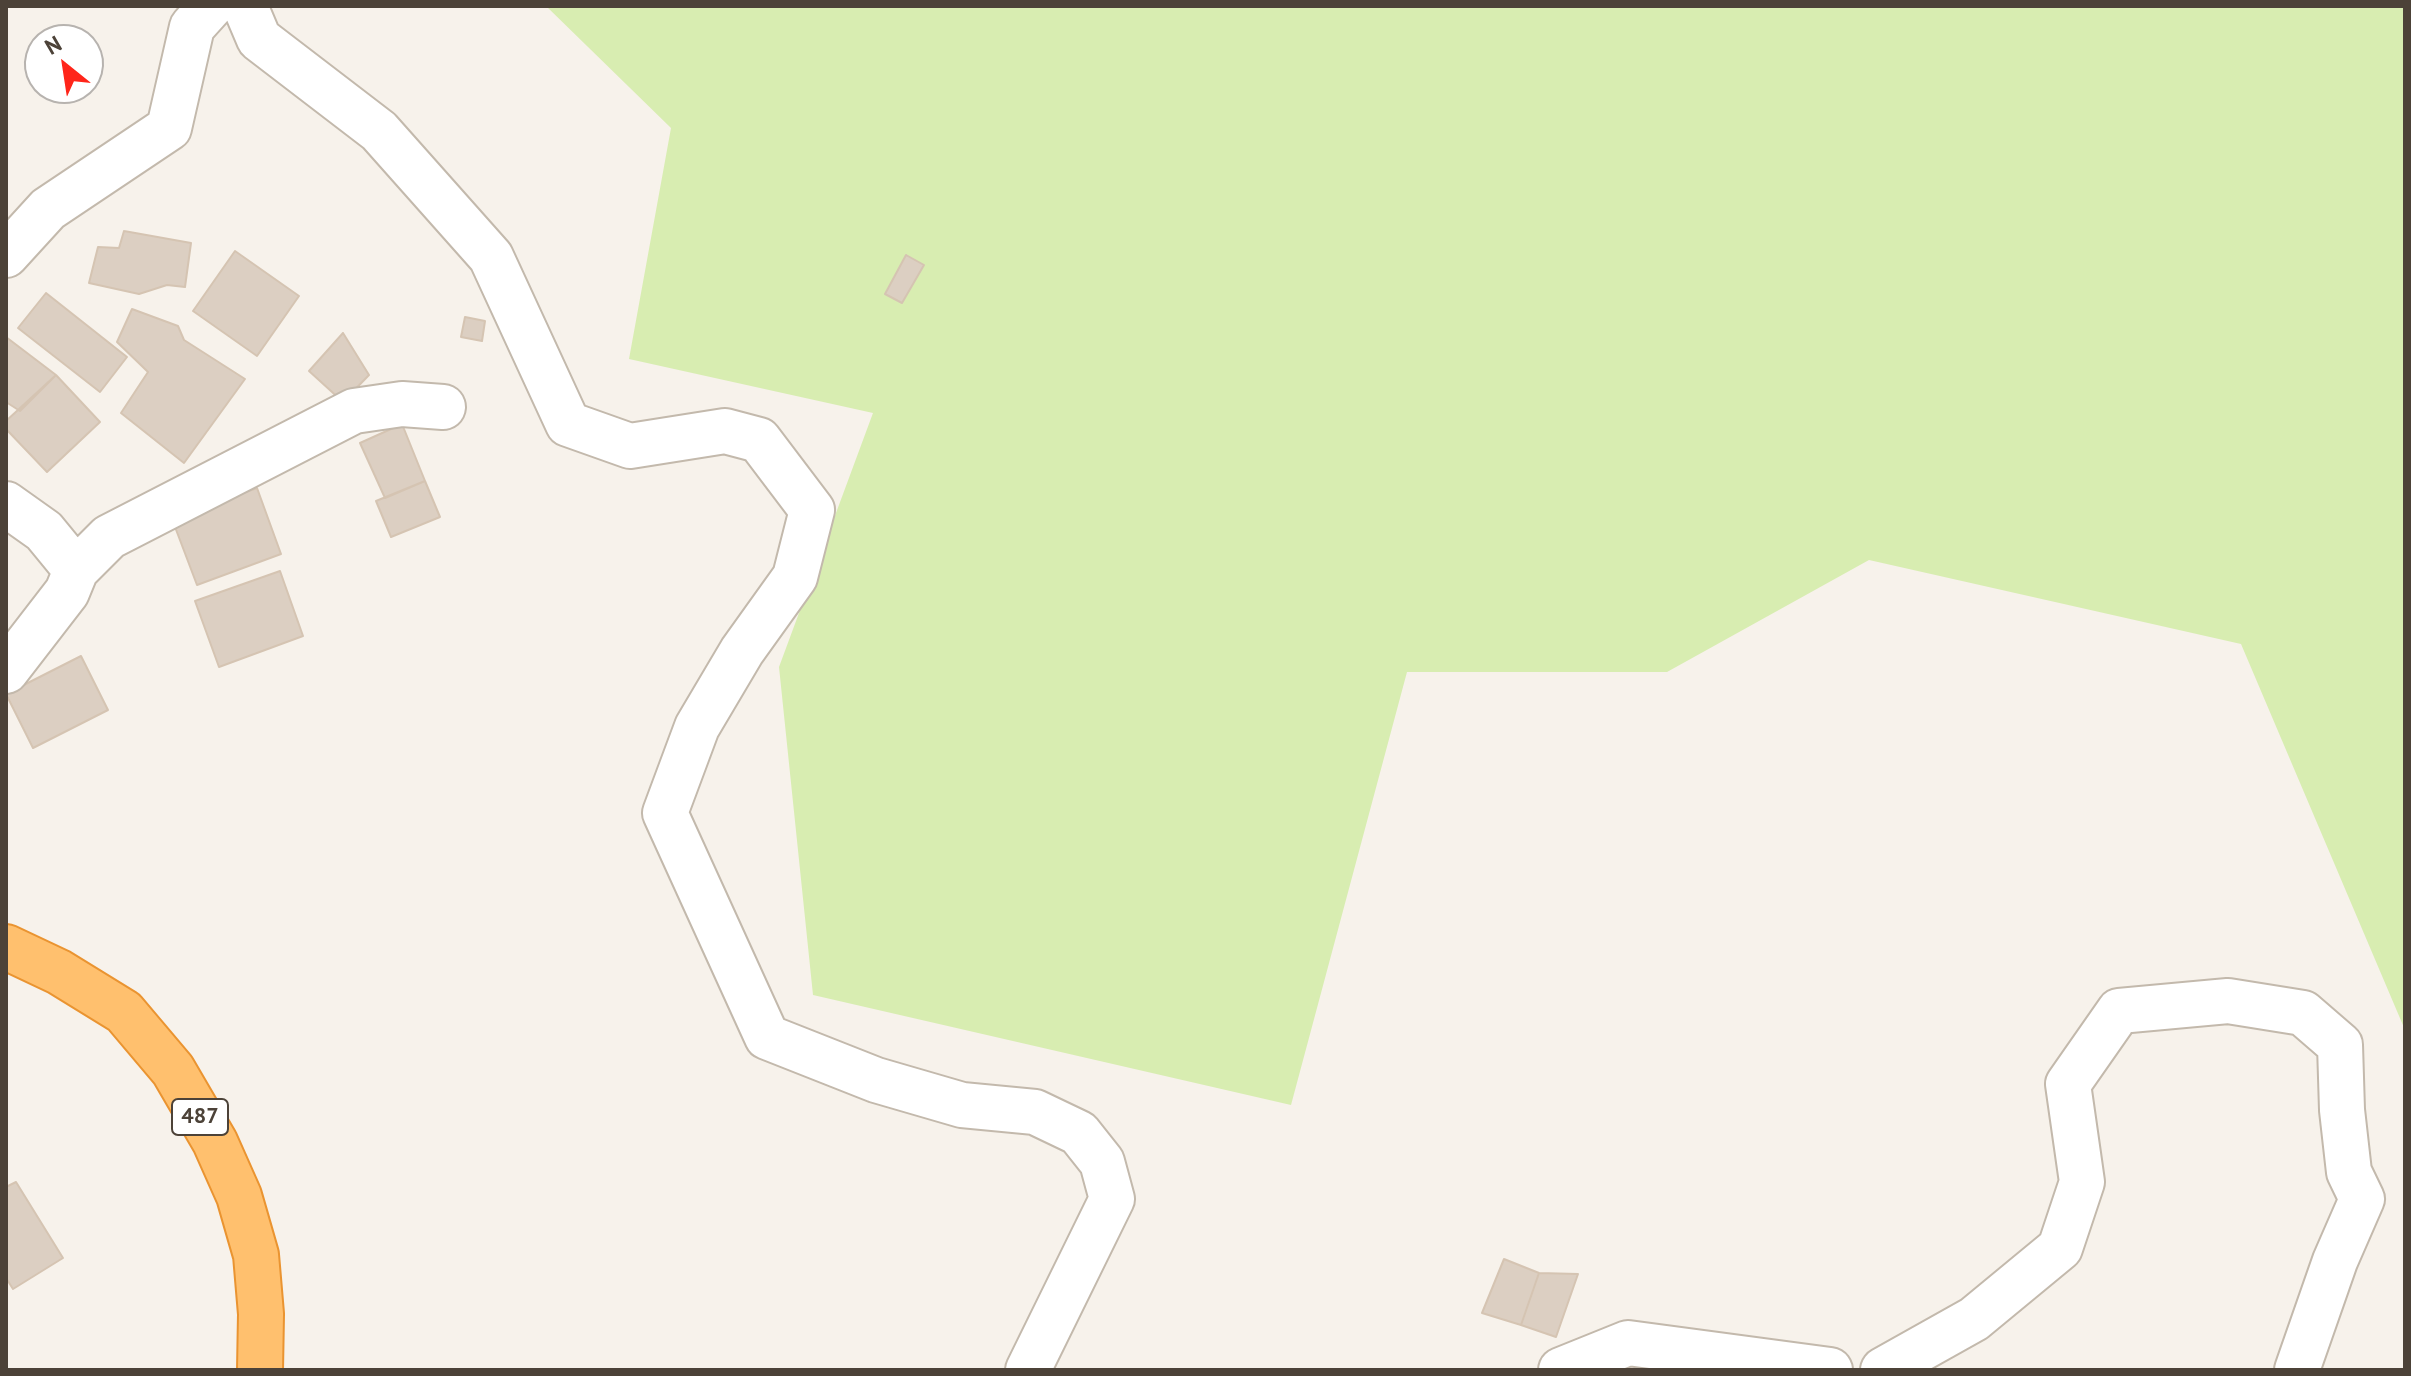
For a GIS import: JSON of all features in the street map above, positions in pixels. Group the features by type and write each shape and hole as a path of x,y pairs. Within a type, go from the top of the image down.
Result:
{"highway":[{"name":"487","path":"6,947 59,972 124,1012 173,1070 215,1142 239,1196 256,1255 261,1314 260,1370"}],"street":[{"path":"6,255 48,209 169,128 192,27 211,6"},
{"path":"245,6 259,39 379,131 491,257 568,424 630,446 725,431 759,440 812,510 795,577 742,651 697,727 665,813 767,1037 876,1080 962,1105 1035,1112 1079,1133 1102,1162 1112,1199 1028,1370"},
{"path":"6,671 67,592 76,570 109,537 354,411 402,404 443,407"},
{"path":"6,504 44,531 76,570"},
{"path":"1883,1370 1974,1319 2060,1248 2082,1182 2068,1084 2119,1011 2228,1001 2303,1013 2340,1045 2342,1110 2349,1172 2362,1199 2335,1261 2297,1370"},
{"path":"1561,1370 1628,1343 1830,1370"}],"green space":[{"path":"546,6 2405,6 2405,1030 2241,644 1869,560 1667,672 1407,672 1291,1105 813,995 779,667 873,413 629,359 671,128"}],"building":[{"path":"124,231 191,243 185,287 167,285 139,294 89,283 98,247 119,248"},
{"path":"235,251 299,296 257,356 193,311"},
{"path":"906,255 924,265 902,303 885,294"},
{"path":"46,293 127,357 100,392 18,328"},
{"path":"132,309 178,326 184,340 245,379 184,463 121,413 148,372 117,342"},
{"path":"465,317 485,321 482,341 461,337"},
{"path":"343,333 369,375 343,402 309,371"},
{"path":"6,337 56,375 20,411 6,402"},
{"path":"56,375 100,422 47,472 6,429 6,421"},
{"path":"402,424 425,481 385,498 360,443"},
{"path":"425,481 440,517 391,537 376,501"},
{"path":"257,488 281,554 197,585 172,519"},
{"path":"280,571 303,636 219,667 195,601"},
{"path":"81,656 108,710 33,748 6,694"},
{"path":"16,1182 63,1258 13,1289 6,1278 6,1187"},
{"path":"1504,1259 1539,1273 1521,1325 1482,1313"},
{"path":"1539,1273 1578,1274 1556,1337 1521,1325"}]}
